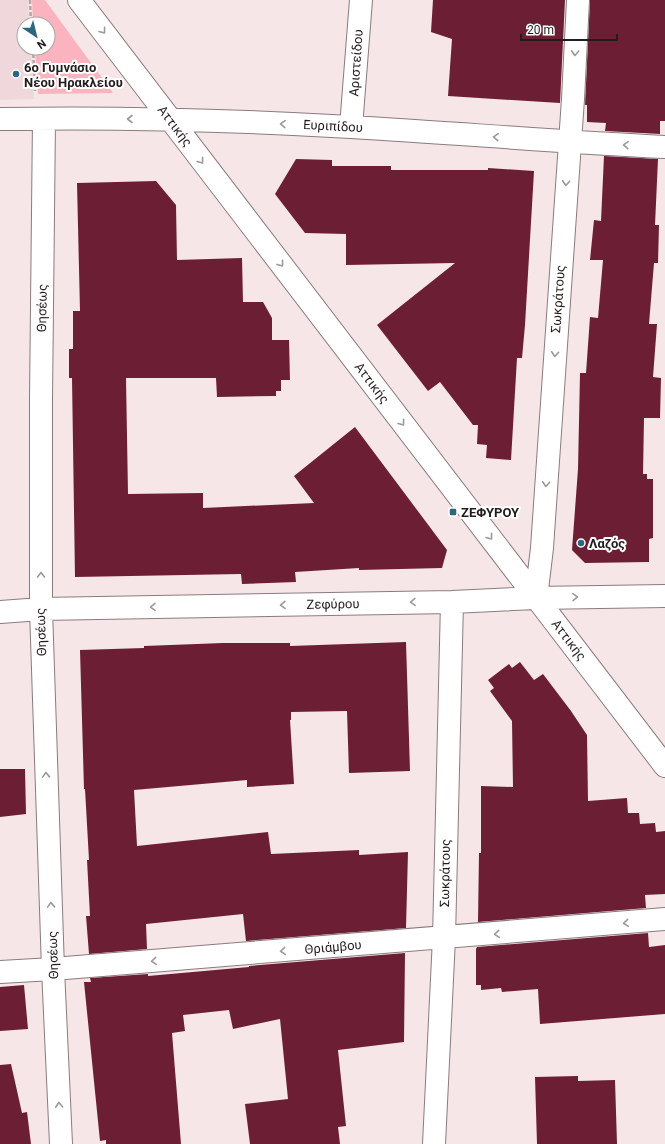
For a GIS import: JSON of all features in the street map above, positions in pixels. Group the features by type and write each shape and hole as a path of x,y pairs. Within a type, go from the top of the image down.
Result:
{"street":[{"name":"Αττικής","path":"79,0 665,766"},
{"name":"Αριστείδου","path":"351,127 361,0"},
{"name":"Σωκράτους","path":"536,598 542,548 573,99 578,0"},
{"name":"Θησέως","path":"41,119 40,610 61,1144"},
{"name":"Ευριπίδου","path":"0,120 169,119 351,127 665,147"},
{"name":"Ζεφύρου","path":"0,612 665,596"},
{"name":"Σωκράτους","path":"434,1144 444,938 452,602"},
{"name":"Θριάμβου","path":"0,972 53,970 665,919"}],"path":[{"path":"30,0 31,16"},
{"path":"34,56 41,119"}],"shaded area":[{"name":"6ο Γυμνάσιο Νέου Ηρακλείου","path":"0,0 28,0 29,16 16,16 16,56 31,56 34,99 0,100"},
{"path":"32,0 45,0 113,93 38,94 36,56 56,56 56,16 33,16"}],"building":[{"path":"433,0 565,0 560,103 448,96 452,39 431,32"},
{"path":"590,0 665,0 665,121 660,121 660,134 605,131 606,123 587,122 587,105 585,105"},
{"path":"604,156 658,159 655,225 659,225 658,263 654,263 649,324 657,324 653,377 661,378 660,418 644,418 643,474 647,474 647,479 653,479 653,538 649,539 649,562 585,563 572,550 578,469 580,373 586,373 590,317 598,318 603,260 590,260 594,220 601,221"},
{"path":"296,159 332,160 332,166 391,166 391,170 488,170 488,168 534,171 525,325 522,358 517,358 511,460 486,458 487,445 477,444 478,425 473,425 440,382 428,391 377,325 455,263 346,265 346,234 305,233 275,194"},
{"path":"156,181 176,205 177,260 242,258 243,302 263,302 272,318 272,340 289,340 290,380 281,380 281,391 276,391 276,396 217,397 216,378 126,378 128,494 203,493 203,508 314,503 294,476 355,427 447,550 442,568 359,570 359,568 295,572 296,582 242,584 241,574 75,577 72,378 69,378 69,349 73,349 73,311 80,311 77,183"},
{"path":"406,642 410,771 349,773 347,711 291,712 290,720 294,784 247,787 247,780 134,790 137,846 268,832 271,854 359,850 359,855 408,852 406,928 246,941 243,914 146,924 147,949 89,954 86,916 90,916 87,860 89,860 84,789 80,650 223,643 290,643 290,646"},
{"path":"520,662 534,680 543,674 587,735 588,801 627,798 628,813 639,813 640,824 655,823 656,832 665,831 665,894 645,895 646,908 478,922 479,853 481,853 481,786 513,787 512,721 490,691 494,688 488,680 509,664 512,668"},
{"path":"0,769 25,769 26,814 0,817"},
{"path":"648,933 649,947 665,945 665,1014 540,1024 538,989 502,992 501,988 481,990 481,985 476,985 477,947"},
{"path":"405,953 404,1042 338,1050 346,1126 338,1127 340,1144 250,1144 245,1104 288,1099 280,1019 233,1029 229,1010 183,1015 185,1031 172,1033 181,1144 106,1144 106,1140 100,1141 84,982 91,982 90,978 148,974 148,976"},
{"path":"24,985 28,1029 0,1031 0,987"},
{"path":"11,1064 22,1113 27,1112 31,1144 0,1144 0,1065"},
{"path":"578,1076 578,1081 615,1080 617,1144 537,1144 535,1077"}],"place":[{"name":"6ο Γυμνάσιο Νέου Ηρακλείου","path":"16,74"},
{"name":"ΖΕΦΥΡΟΥ","path":"453,512"},
{"name":"Λαζός","path":"581,543"}]}
